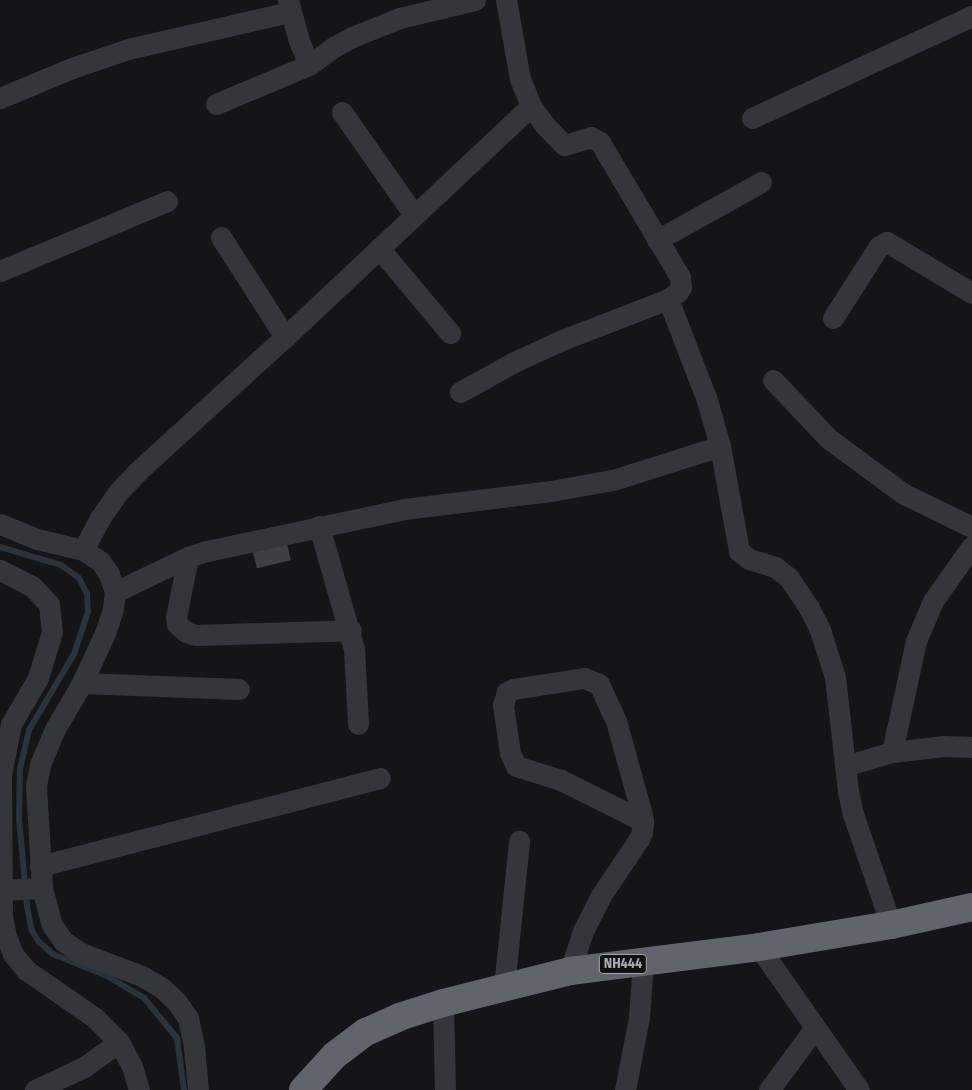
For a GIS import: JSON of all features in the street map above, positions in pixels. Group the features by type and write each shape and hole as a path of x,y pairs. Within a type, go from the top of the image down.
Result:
{"highway":[{"name":"NH444","path":"303,1090 335,1055 366,1032 398,1017 444,1003 570,971 759,947 891,925 972,907"}],"street":[{"path":"216,104 309,65 340,43 392,21 475,0"},
{"path":"460,392 512,363 562,340 668,298 678,292 681,282 600,142 591,137 564,145 549,130 531,106 520,79 506,0"},
{"path":"0,98 72,68 128,49 289,6 299,41 309,65"},
{"path":"752,118 972,16"},
{"path":"83,550 105,512 137,472 286,337 531,106"},
{"path":"342,112 414,215"},
{"path":"657,240 761,182"},
{"path":"0,271 167,201"},
{"path":"221,238 286,337"},
{"path":"833,318 879,246 887,242 972,293"},
{"path":"379,248 450,333"},
{"path":"668,298 707,400 720,446 739,551 749,559 775,567 789,578 809,608 820,630 835,677 845,766 853,814 891,925"},
{"path":"773,380 829,439 904,494 972,528"},
{"path":"115,592 188,557 319,526 404,509 612,480 720,446"},
{"path":"0,524 37,539 83,550 100,560 110,574 115,592 113,608 105,633 82,683 55,729 40,765 36,785 40,866"},
{"path":"319,526 351,630 356,670 358,724"},
{"path":"892,752 916,641 933,601 972,546"},
{"path":"188,557 176,617 177,624 186,632 196,634 351,630"},
{"path":"0,570 32,586 49,604 52,632 38,678 11,724 1,775 18,889 52,925 64,941 81,953 142,976 162,988 176,1001 188,1018 194,1047 198,1090"},
{"path":"570,971 583,931 591,914 600,897 639,839 643,821 616,721 599,684 584,678 514,689 507,692 503,704 510,753 516,766 561,780 643,821"},
{"path":"82,683 238,689"},
{"path":"845,766 892,752 944,746 972,747"},
{"path":"141,1089 132,1066 119,1042 95,1018 26,970 12,954 2,916 18,889 40,866 380,778"},
{"path":"504,987 519,841"},
{"path":"759,947 814,1029 859,1090"},
{"path":"625,1090 639,1016 643,962"},
{"path":"444,1003 445,1090"},
{"path":"769,1090 814,1029"},
{"path":"35,1090 58,1081 84,1067 119,1042"}],"building":[{"path":"285,535 291,560 257,568 251,543"}],"waterway":[{"path":"0,547 61,565 79,578 87,594 88,612 74,654 29,730 20,769 19,819 27,906 32,931 39,942 53,954 107,976 144,998 177,1038 184,1090"}]}
